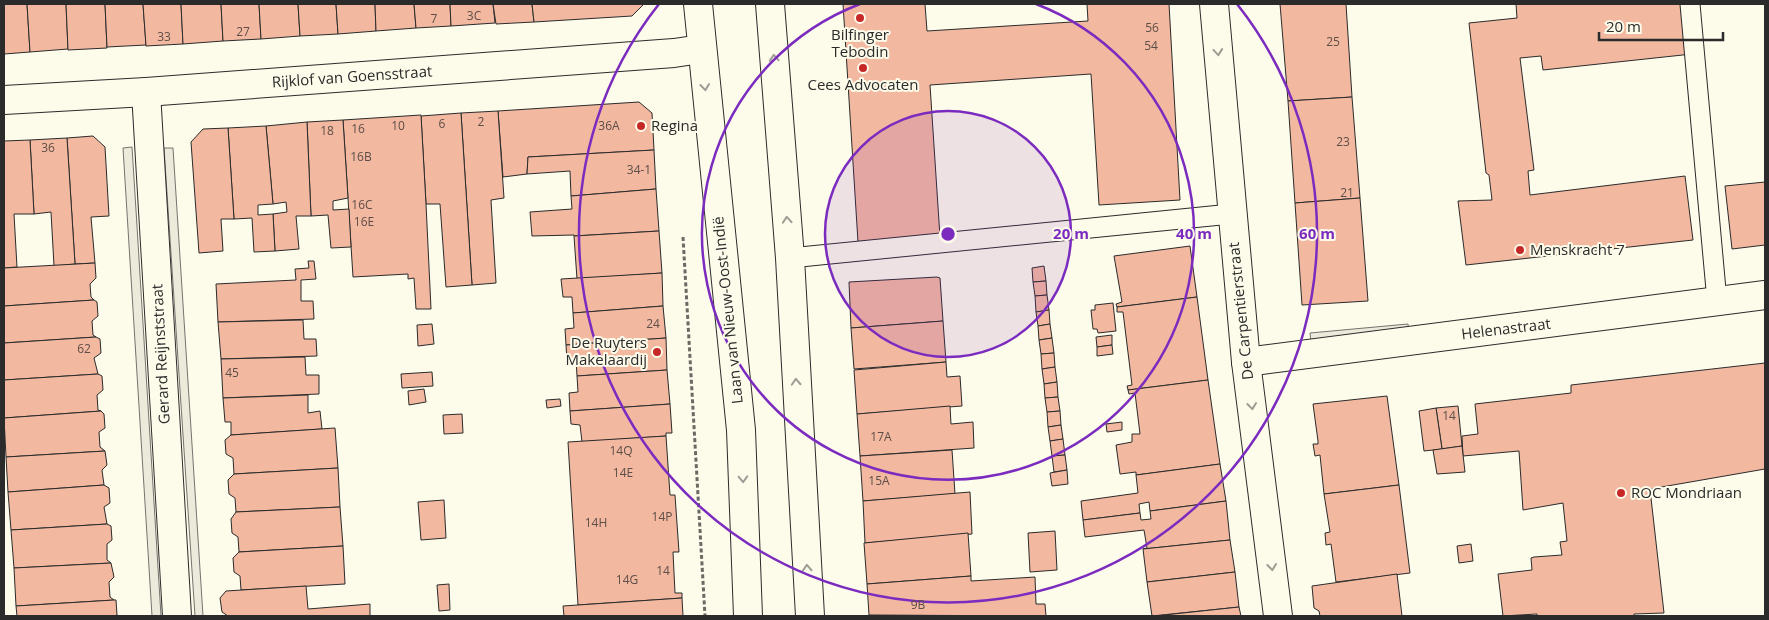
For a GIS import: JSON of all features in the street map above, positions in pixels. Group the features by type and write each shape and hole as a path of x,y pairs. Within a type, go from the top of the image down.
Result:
{"street":[{"name":"Laan van Nieuw-Oost-Indië","path":"698,4 700,49 741,430 748,616"},
{"path":"770,4 790,258 810,616"},
{"name":"De Carpentierstraat","path":"1214,4 1231,214 1246,362 1278,616"},
{"name":"Rijklof van Goensstraat","path":"4,100 146,92 674,53 700,49"},
{"name":"Gerard Reijnststraat","path":"146,92 177,616"},
{"name":"Helenastraat","path":"1246,362 1765,295"}],"lane":[{"path":"1690,4 1717,301"},
{"path":"790,258 1231,214"}],"path":[{"path":"683,233 705,616"}],"shaded area":[{"path":"132,147 161,616 152,616 123,148"},
{"path":"164,148 173,148 203,616 195,616"},
{"path":"1408,324 1409,333 1311,343 1310,333"}],"building":[{"path":"4,4 27,4 30,52 4,54"},
{"path":"27,4 66,4 68,49 30,52"},
{"path":"66,4 105,4 107,48 68,50"},
{"path":"105,4 143,4 146,45 107,47"},
{"path":"143,4 181,4 183,44 146,46"},
{"path":"181,4 221,4 223,41 183,44"},
{"path":"221,4 259,4 261,39 223,41"},
{"path":"259,4 298,4 300,36 261,39"},
{"path":"298,4 336,4 338,34 300,36"},
{"path":"336,4 375,4 376,31 338,34"},
{"path":"375,4 414,4 416,28 376,31"},
{"path":"414,4 450,4 451,26 416,28"},
{"path":"450,4 493,4 495,23 451,26"},
{"path":"493,4 532,4 534,22 496,24"},
{"path":"532,4 644,4 632,16 534,22"},
{"path":"843,4 925,4 927,31 1088,21 1087,4 1169,4 1180,200 1099,205 1091,74 930,85 940,237 858,242"},
{"path":"1280,4 1346,4 1352,97 1288,101"},
{"path":"1516,4 1686,4 1692,54 1543,70 1541,56 1520,58 1534,170 1528,171 1530,195 1685,176 1693,240 1466,265 1458,201 1492,200 1489,175 1486,173 1469,23 1517,18"},
{"path":"1352,97 1360,198 1295,203 1288,101"},
{"path":"639,102 652,113 654,150 528,157 527,174 503,177 498,111"},
{"path":"498,111 504,198 491,200 496,283 472,285 461,113"},
{"path":"461,113 472,285 446,287 440,204 426,204 421,116"},
{"path":"421,115 431,309 416,309 414,278 408,279 408,274 353,277 343,120"},
{"path":"343,120 348,198 333,201 333,210 349,209 351,247 331,248 328,215 311,216 307,122"},
{"path":"307,122 311,216 296,216 299,249 275,251 273,214 287,212 286,202 273,204 266,126"},
{"path":"266,126 273,204 258,205 258,215 273,214 275,251 254,252 252,218 234,219 228,128"},
{"path":"228,128 234,219 221,219 223,251 199,253 191,142 203,129"},
{"path":"93,136 105,147 109,216 91,217 95,263 75,264 67,138"},
{"path":"67,138 75,264 54,266 51,212 34,214 30,140"},
{"path":"30,140 34,214 14,214 17,267 4,268 4,141"},
{"path":"654,150 656,189 571,196 570,171 527,174 528,157"},
{"path":"1765,182 1765,245 1732,249 1725,186"},
{"path":"656,189 659,231 574,236 532,236 530,212 572,209 571,196"},
{"path":"1360,198 1368,301 1302,305 1295,203"},
{"path":"659,231 662,273 577,279 574,236"},
{"path":"1190,246 1197,297 1117,307 1116,304 1122,302 1114,256"},
{"path":"308,261 314,261 316,279 301,280 301,301 313,301 314,319 218,322 216,284 296,280 295,269 309,268"},
{"path":"95,263 96,278 90,284 91,297 94,300 4,306 4,268"},
{"path":"1044,266 1046,281 1033,282 1032,268"},
{"path":"662,273 663,306 573,313 572,297 563,297 561,279"},
{"path":"940,278 943,321 851,328 849,282"},
{"path":"1046,281 1047,295 1035,296 1033,282"},
{"path":"1047,295 1049,310 1036,312 1035,296"},
{"path":"1197,297 1208,380 1128,390 1127,386 1132,385 1123,312 1117,312 1117,307"},
{"path":"94,300 97,302 98,316 92,321 93,335 96,337 4,343 4,306"},
{"path":"1113,303 1116,331 1098,333 1097,329 1093,329 1091,310 1095,310 1095,305"},
{"path":"663,306 666,338 566,345 565,329 574,328 573,313"},
{"path":"1049,310 1050,324 1038,326 1036,312"},
{"path":"303,320 304,339 316,339 317,356 221,359 218,322"},
{"path":"943,321 946,362 854,369 851,328"},
{"path":"432,324 434,344 418,346 417,325"},
{"path":"1050,324 1052,338 1039,340 1038,326"},
{"path":"1112,335 1112,345 1097,347 1096,337"},
{"path":"96,337 100,339 101,353 94,358 98,374 4,380 4,343"},
{"path":"666,338 667,370 577,376 576,360 567,361 566,345"},
{"path":"1052,338 1054,353 1041,354 1039,340"},
{"path":"1112,345 1113,354 1097,356 1097,347"},
{"path":"1054,353 1055,367 1042,369 1041,354"},
{"path":"305,357 306,375 319,375 319,394 223,398 221,359"},
{"path":"946,362 947,377 960,376 962,406 857,414 854,370"},
{"path":"1765,363 1765,469 1650,489 1664,613 1634,614 1634,616 1537,616 1537,614 1503,616 1498,574 1532,570 1531,558 1534,557 1562,555 1560,542 1567,541 1563,503 1523,510 1519,451 1463,456 1462,436 1478,434 1475,404 1571,393 1571,385"},
{"path":"1055,367 1057,382 1044,384 1042,369"},
{"path":"667,370 670,404 570,411 569,393 578,392 577,376"},
{"path":"432,372 433,386 402,388 401,374"},
{"path":"98,374 102,376 103,390 97,395 98,410 101,411 4,418 4,380"},
{"path":"1208,380 1220,464 1136,475 1136,472 1120,474 1116,445 1132,442 1132,434 1140,434 1135,393 1129,394 1128,390"},
{"path":"1057,382 1058,397 1045,398 1044,384"},
{"path":"424,389 426,402 409,405 408,391"},
{"path":"308,395 308,413 320,411 322,429 231,435 231,422 225,422 223,398"},
{"path":"1387,396 1399,485 1324,494 1320,455 1315,456 1313,444 1318,444 1318,441 1313,404"},
{"path":"1058,397 1060,411 1047,412 1045,398"},
{"path":"560,399 561,406 547,408 546,400"},
{"path":"670,404 672,433 666,433 666,436 582,442 580,425 571,424 570,411"},
{"path":"950,406 951,424 973,422 974,448 860,456 857,414"},
{"path":"1458,406 1462,446 1442,449 1436,408"},
{"path":"1436,408 1442,449 1424,451 1419,411"},
{"path":"101,411 104,414 105,428 99,432 100,447 105,451 6,457 4,418"},
{"path":"1060,411 1061,425 1048,427 1047,412"},
{"path":"462,414 463,433 444,434 443,415"},
{"path":"1122,422 1122,430 1107,432 1106,424"},
{"path":"1061,425 1063,439 1050,441 1048,427"},
{"path":"335,428 338,468 234,474 233,458 226,454 225,440 231,435"},
{"path":"666,436 670,495 675,495 679,552 673,552 675,593 682,593 682,598 578,605 568,442"},
{"path":"1063,439 1065,455 1052,456 1050,441"},
{"path":"1462,446 1465,472 1437,474 1433,450"},
{"path":"952,450 955,494 863,501 860,456"},
{"path":"105,451 107,465 102,470 104,485 8,492 6,457"},
{"path":"1065,455 1067,470 1054,472 1052,456"},
{"path":"1220,464 1226,501 1150,511 1149,502 1139,504 1140,513 1083,520 1081,501 1138,493 1136,475"},
{"path":"338,468 340,507 236,512 235,498 229,494 228,480 234,474"},
{"path":"1067,470 1068,484 1052,486 1050,473"},
{"path":"104,485 109,488 110,503 104,507 107,524 11,530 8,492"},
{"path":"1399,485 1410,573 1336,582 1331,544 1326,545 1325,533 1330,532 1324,494"},
{"path":"970,492 972,534 865,543 863,501"},
{"path":"444,500 446,538 421,540 418,502"},
{"path":"1226,501 1230,540 1143,549 1147,548 1144,530 1085,537 1083,520 1140,513 1141,520 1151,519 1150,511"},
{"path":"340,507 343,546 239,552 238,537 232,533 231,519 236,512"},
{"path":"107,524 111,526 112,540 107,544 107,560 111,563 14,568 11,530"},
{"path":"1055,531 1057,570 1030,572 1028,533"},
{"path":"968,533 971,576 867,584 864,543"},
{"path":"1230,540 1235,572 1147,582 1143,549"},
{"path":"1471,544 1473,561 1459,563 1457,546"},
{"path":"343,546 345,584 241,590 240,576 234,572 233,558 239,552"},
{"path":"111,563 114,577 109,582 110,597 114,600 16,606 14,568"},
{"path":"1235,572 1239,607 1152,616 1147,582"},
{"path":"1397,574 1402,616 1320,616 1319,611 1314,608 1312,586"},
{"path":"971,576 971,581 1035,577 1036,604 1045,604 1046,616 869,615 867,584"},
{"path":"449,584 450,610 439,611 437,585"},
{"path":"306,586 308,609 370,604 370,616 228,616 222,612 220,598 226,591"},
{"path":"682,598 683,616 564,616 563,606"},
{"path":"116,600 117,615 114,616 17,616 16,606"},
{"path":"1239,607 1241,616 1155,616"}],"place":[{"name":"Bilfinger Tebodin","path":"860,18"},
{"name":"Cees Advocaten","path":"863,68"},
{"name":"Regina","path":"641,126"},
{"name":"Menskracht 7","path":"1520,250"},
{"name":"De Ruyters Makelaardij","path":"657,352"},
{"name":"ROC Mondriaan","path":"1621,493"}]}
